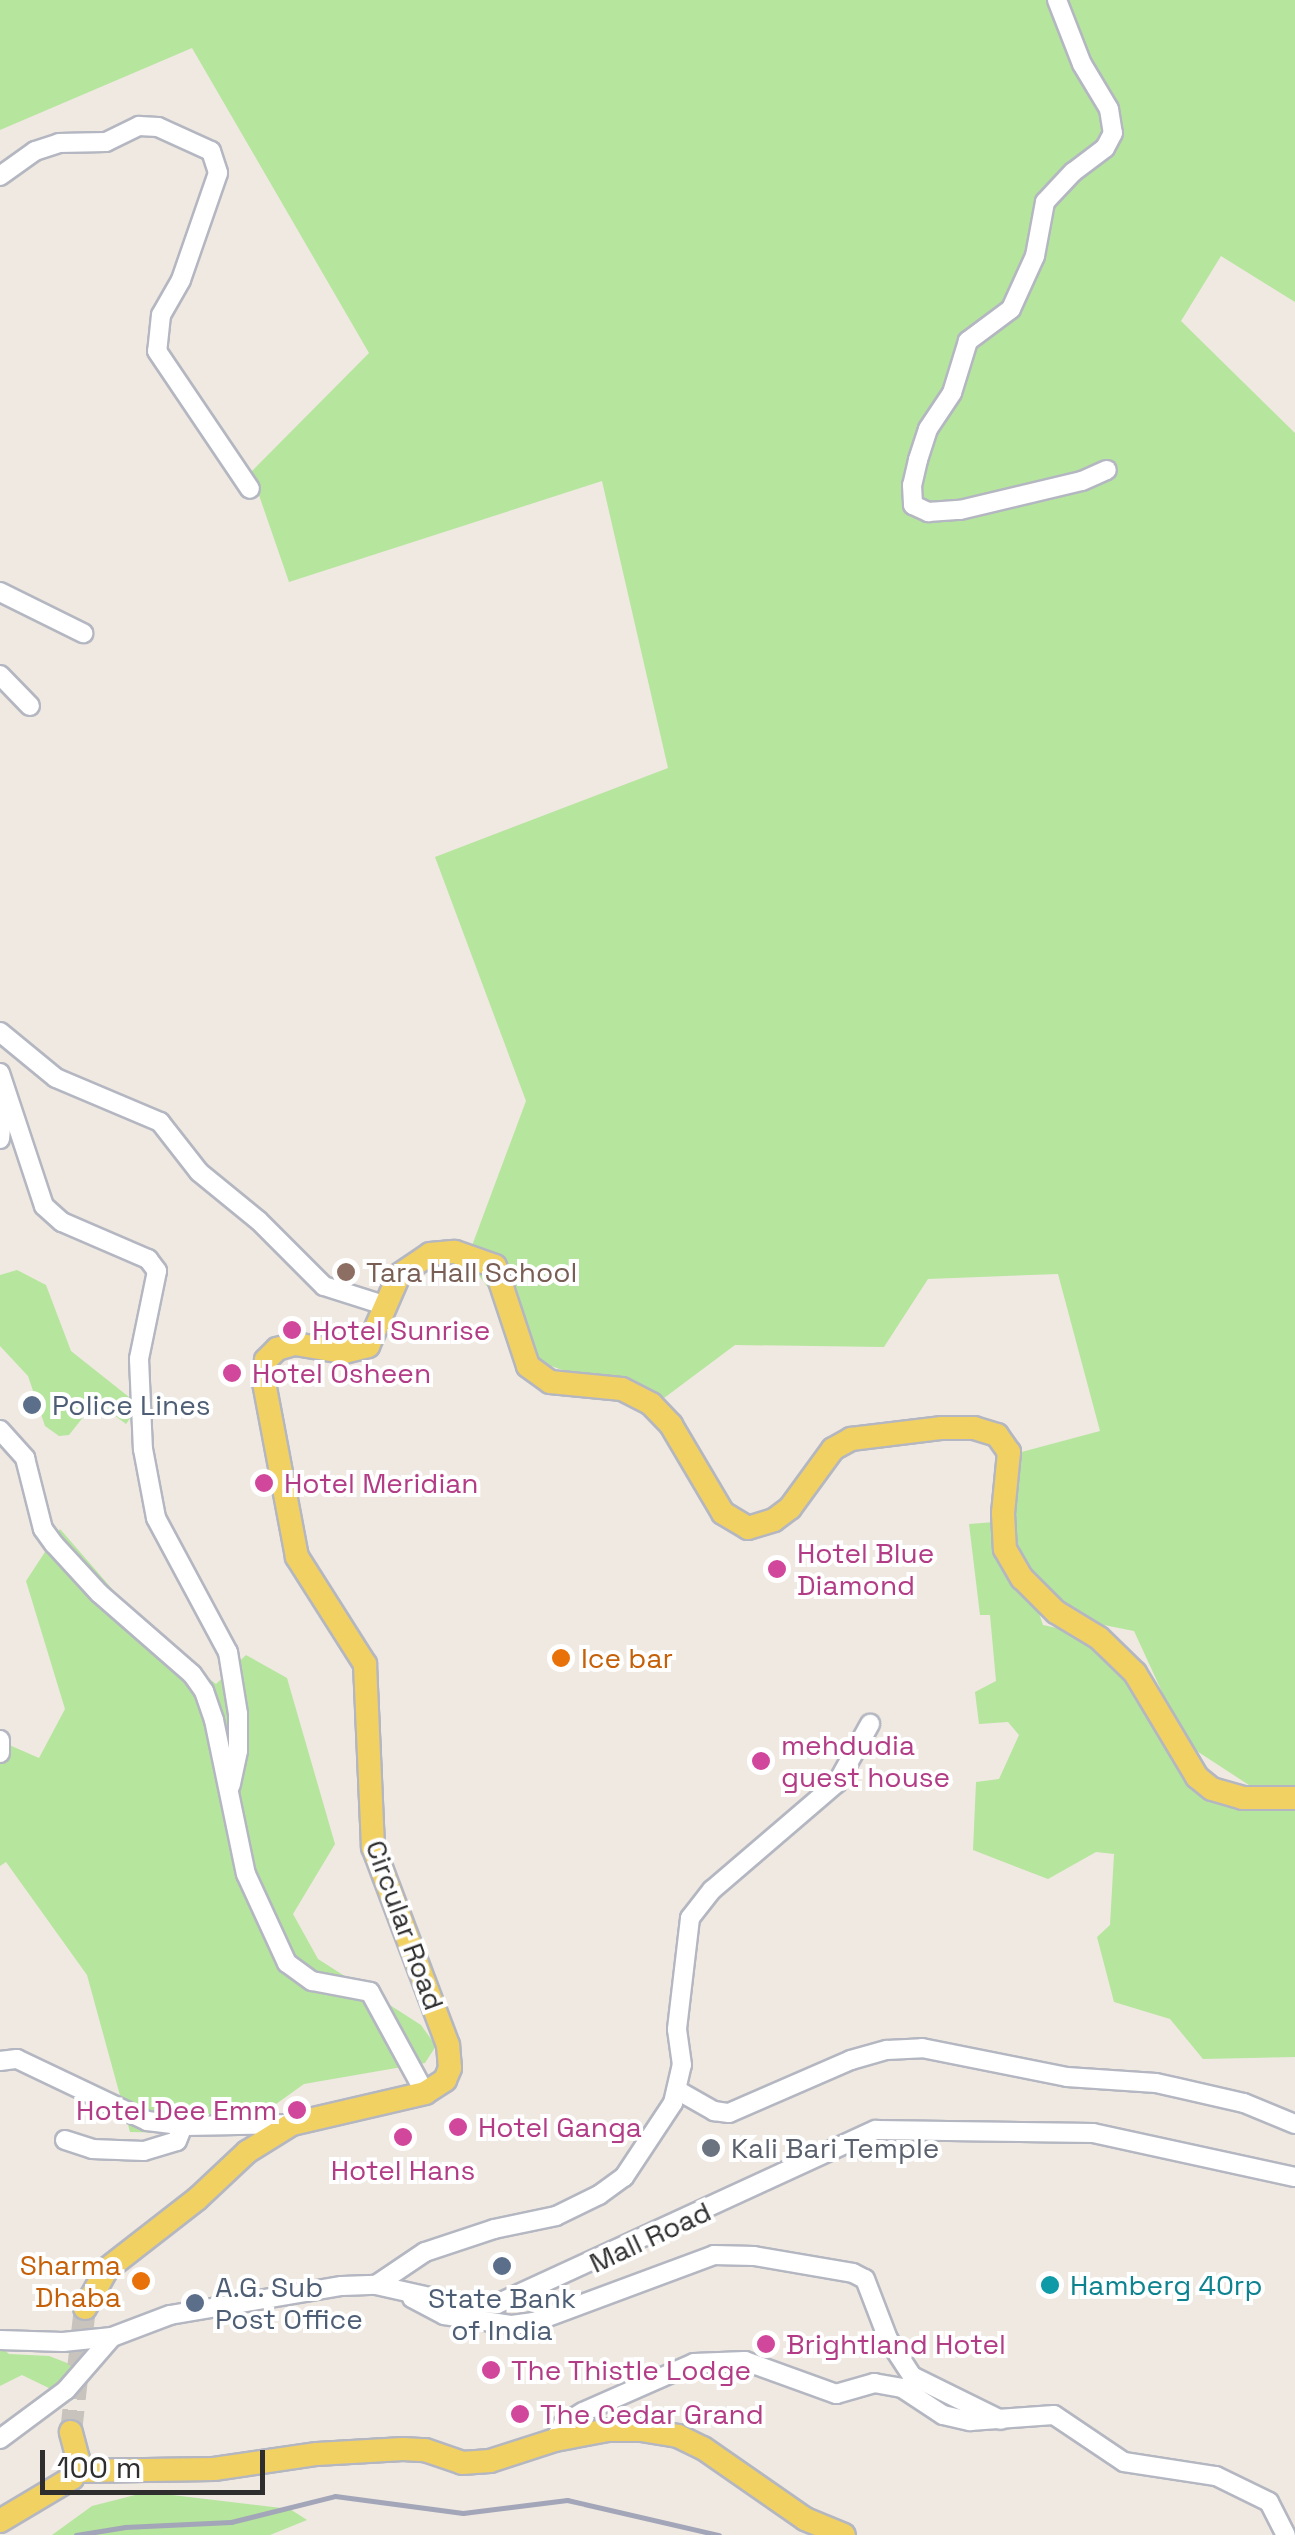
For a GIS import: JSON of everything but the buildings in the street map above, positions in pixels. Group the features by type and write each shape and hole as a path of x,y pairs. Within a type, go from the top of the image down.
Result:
{"main road":[{"name":"Circular Road","path":"424,2093 444,2080 450,2056 372,1847 365,1664 297,1557 264,1382 266,1360 277,1349 295,1344 360,1351 375,1338 399,1275 430,1254 455,1252 490,1262 500,1273 528,1366 550,1382 622,1389 650,1404 671,1425 722,1514 748,1528 774,1520 790,1508 833,1449 851,1440 942,1428 974,1428 997,1436 1008,1452 1002,1514 1005,1549 1022,1578 1056,1612 1100,1638 1135,1673 1197,1777 1212,1788 1242,1798 1295,1798"},
{"path":"86,2308 107,2269 198,2199 246,2152 292,2124 424,2093"},
{"path":"76,2471 214,2469 316,2454 403,2449 424,2450 462,2463 490,2461 555,2440 608,2430 678,2436 741,2472 805,2519 844,2535"},
{"path":"0,2521 67,2484 76,2471 78,2452 71,2432"}],"street":[{"path":"1057,0 1082,64 1109,109 1113,134 1105,148 1072,172 1045,202 1036,256 1011,309 968,340 952,393 928,429 912,485 913,506 928,512 960,510 1065,486 1107,470"},
{"path":"0,176 35,151 59,143 106,142 139,126 158,127 211,152 218,173 182,280 161,315 156,351 250,489"},
{"path":"0,592 83,633"},
{"path":"0,675 30,706"},
{"path":"0,1032 56,1078 160,1122 199,1172 259,1221 324,1286 387,1306"},
{"path":"0,1140 2,1080"},
{"path":"2,1080 44,1206 62,1222 148,1260 157,1271 139,1359 144,1449 156,1518 228,1652 238,1714 238,1752 229,1795"},
{"path":"0,1430 25,1458 43,1530 98,1592 192,1674 204,1691 214,1720 250,1888 287,1963 312,1981 370,1992 424,2093"},
{"path":"376,2285 425,2252 476,2234 556,2216 599,2195 638,2161 677,2090 682,2065 677,2028 680,1974 690,1918 712,1890 837,1783 870,1724"},
{"path":"0,1740 0,1753"},
{"path":"677,2090 714,2111 729,2114 850,2060 887,2050 922,2048 1003,2067 1156,2083 1295,2110"},
{"path":"0,2061 16,2058 147,2121 176,2125 292,2124"},
{"path":"1244,2103 1295,2124"},
{"path":"65,2140 92,2150 144,2151 177,2141 180,2133 176,2125"},
{"name":"Mall Road","path":"0,2340 64,2342 112,2337 170,2314 217,2304 376,2285 452,2302 497,2304 876,2130 1093,2133 1295,2177"},
{"path":"405,2290 412,2300 444,2315 512,2325 534,2322 714,2254 754,2256 854,2273 865,2279 888,2339 912,2376 1001,2421"},
{"path":"0,2439 66,2390 112,2337"},
{"path":"555,2440 563,2424 583,2412 694,2362 745,2361 836,2394 874,2384 902,2388 942,2415 1001,2421 1054,2416 1124,2462 1216,2476 1269,2502 1286,2535"}],"green space":[{"path":"0,0 1295,0 1295,302 1221,256 1181,321 1295,433 1295,1785 1252,1787 1186,1744 1134,1631 1053,1615 1012,1532 1043,1625 1120,1642 1177,1759 1240,1805 1295,1803 1295,2057 1203,2059 1170,2019 1114,2002 1097,1937 1110,1925 1114,1854 1096,1852 1048,1879 973,1850 976,1782 999,1779 1019,1735 1008,1722 979,1724 975,1692 996,1681 990,1615 980,1615 969,1524 1008,1521 1014,1454 1100,1431 1058,1274 928,1279 884,1347 735,1345 656,1404 543,1363 467,1259 526,1101 435,857 668,768 602,481 289,582 251,472 369,353 192,48 0,130"},
{"path":"17,1270 46,1285 71,1351 129,1397 131,1417 126,1424 114,1415 88,1411 69,1435 59,1436 45,1426 28,1376 0,1346 0,1275"},
{"path":"60,1529 153,1636 216,1684 246,1655 287,1678 335,1844 293,1914 318,1959 421,2025 436,2046 425,2063 304,2084 234,2134 130,2132 87,1975 6,1862 0,1866 0,1741 39,1758 65,1709 26,1581"},
{"path":"0,2346 9,2354 49,2356 75,2366 55,2391 22,2375 0,2386"},
{"path":"147,2492 290,2509 307,2520 270,2535 52,2535 92,2506"}],"tunnel":[{"path":"71,2432 85,2308"}],"railway":[{"path":"76,2535 125,2527 231,2522 335,2496 463,2513 567,2500 719,2535"}],"place":[{"name":"Tara Hall School","path":"346,1272"},
{"name":"Hotel Sunrise","path":"292,1330"},
{"name":"Hotel Osheen","path":"232,1373"},
{"name":"Police Lines","path":"32,1405"},
{"name":"Hotel Meridian","path":"264,1483"},
{"name":"Hotel Blue Diamond","path":"777,1569"},
{"name":"Ice bar","path":"561,1658"},
{"name":"mehdudia guest house","path":"761,1761"},
{"name":"Hotel Dee Emm","path":"297,2110"},
{"name":"Hotel Ganga","path":"458,2127"},
{"name":"Hotel Hans","path":"403,2137"},
{"name":"Kali Bari Temple","path":"711,2148"},
{"name":"State Bank of India","path":"502,2266"},
{"name":"Sharma Dhaba","path":"141,2281"},
{"name":"Hamberg 40rp","path":"1050,2285"},
{"name":"A.G. Sub Post Office","path":"195,2303"},
{"name":"Brightland Hotel","path":"766,2344"},
{"name":"The Thistle Lodge","path":"491,2370"},
{"name":"The Cedar Grand","path":"520,2414"}]}
